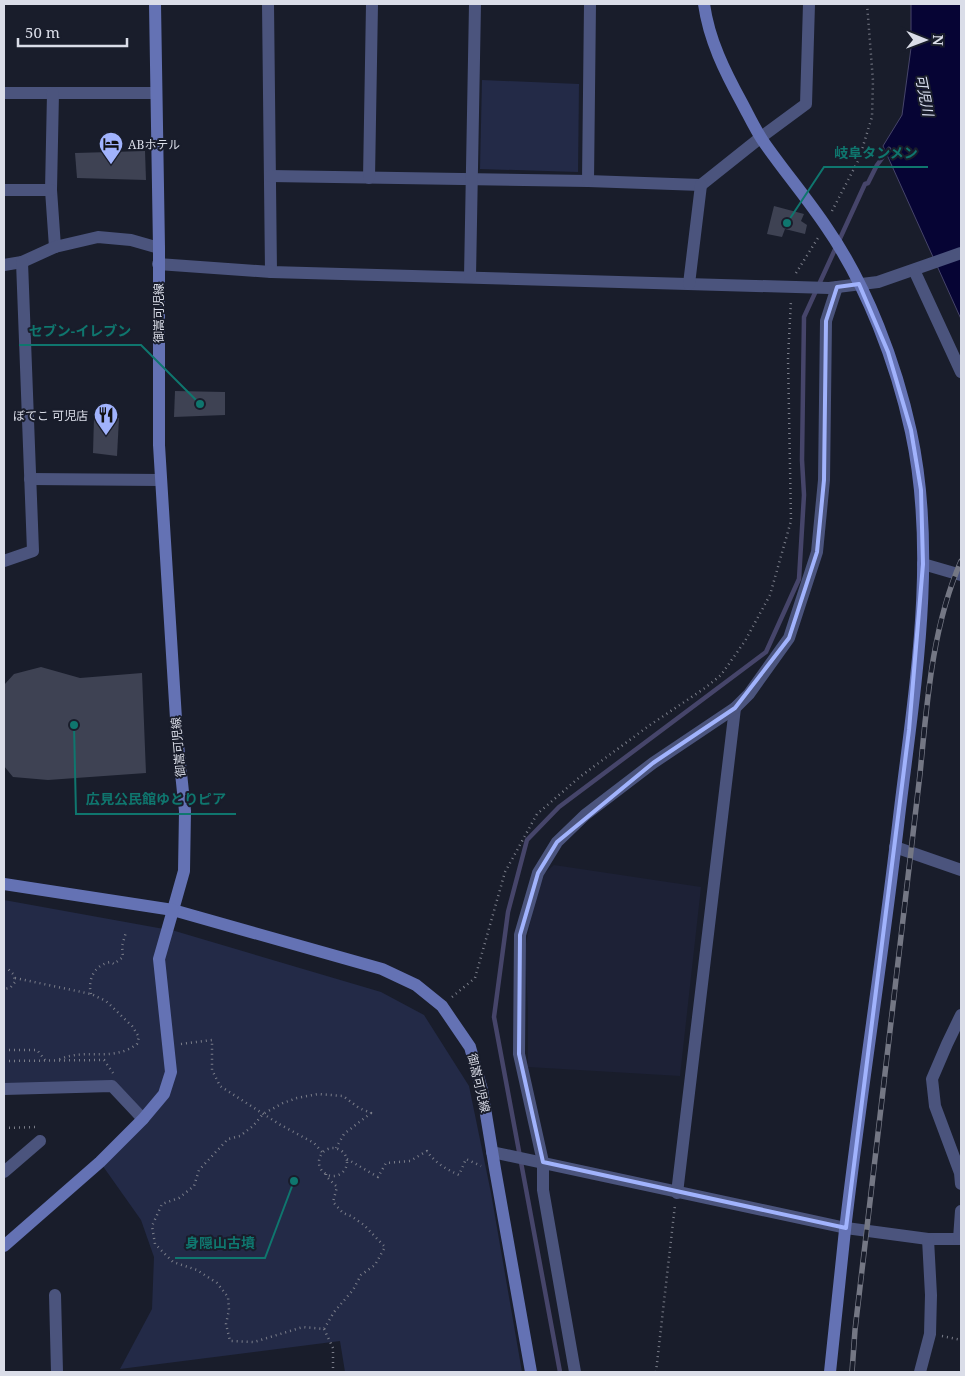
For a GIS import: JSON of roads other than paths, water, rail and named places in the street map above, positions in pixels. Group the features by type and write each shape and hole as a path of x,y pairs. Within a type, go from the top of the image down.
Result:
{"street":[{"name":"御嵩可児線","path":"155,4 159,248 158,445 176,735 185,811 184,871 173,910 382,969 416,985 442,1006 470,1046 482,1090 531,1372"},
{"path":"268,4 271,272"},
{"path":"369,178 372,4"},
{"path":"470,277 475,4"},
{"path":"588,181 590,4"},
{"path":"704,4 708,28 727,76 760,138 825,226 845,257 870,308 888,352 911,430 921,490 923,564 919,632 896,847 846,1228 830,1372"},
{"path":"270,176 588,181 701,185 806,104 809,4"},
{"path":"4,93 156,93"},
{"path":"53,93 51,190 55,247"},
{"path":"688,284 701,185"},
{"path":"4,190 51,190"},
{"path":"4,266 22,262 55,247 98,237 131,240 159,248"},
{"path":"158,264 271,272 833,287 878,282 961,253"},
{"path":"4,561 33,551 22,262"},
{"path":"920,268 961,372"},
{"path":"575,1372 544,1190 542,1162 519,1054 520,935 538,874 557,842 585,815 653,762 735,708 749,694 789,638 817,552 824,480 826,321 833,287"},
{"path":"30,479 161,480"},
{"path":"923,564 961,575"},
{"path":"676,1193 735,708"},
{"path":"896,847 961,870"},
{"path":"4,884 173,910 159,959 171,1072 164,1094 143,1119 100,1162 4,1246"},
{"path":"961,1016 932,1079 935,1106 960,1173 961,1184"},
{"path":"4,1088 112,1086 143,1119"},
{"path":"4,1172 40,1140"},
{"path":"492,1152 846,1228 928,1239 960,1239 961,1211"},
{"path":"920,1372 930,1334 931,1295 928,1239"},
{"path":"55,1295 57,1372"}],"water":[{"name":"可児川","path":"911,4 961,4 961,319 883,146 902,115 911,48"}],"waterway":[{"path":"560,1372 494,1017 508,912 527,840 559,807 766,652 799,579 804,495 802,460 804,317 865,184 868,183 877,165 889,149"}],"railway":[{"path":"852,1372 855,1330 928,692 943,612 961,561"}],"place":[{"name":"ABホテル","path":"111,165"},
{"name":"岐阜タンメン","path":"787,223"},
{"name":"セブン-イレブン","path":"200,404"},
{"name":"ぼてこ 可児店","path":"106,436"},
{"name":"広見公民館ゆとりピア","path":"74,725"},
{"name":"身隠山古墳","path":"294,1181"}]}
